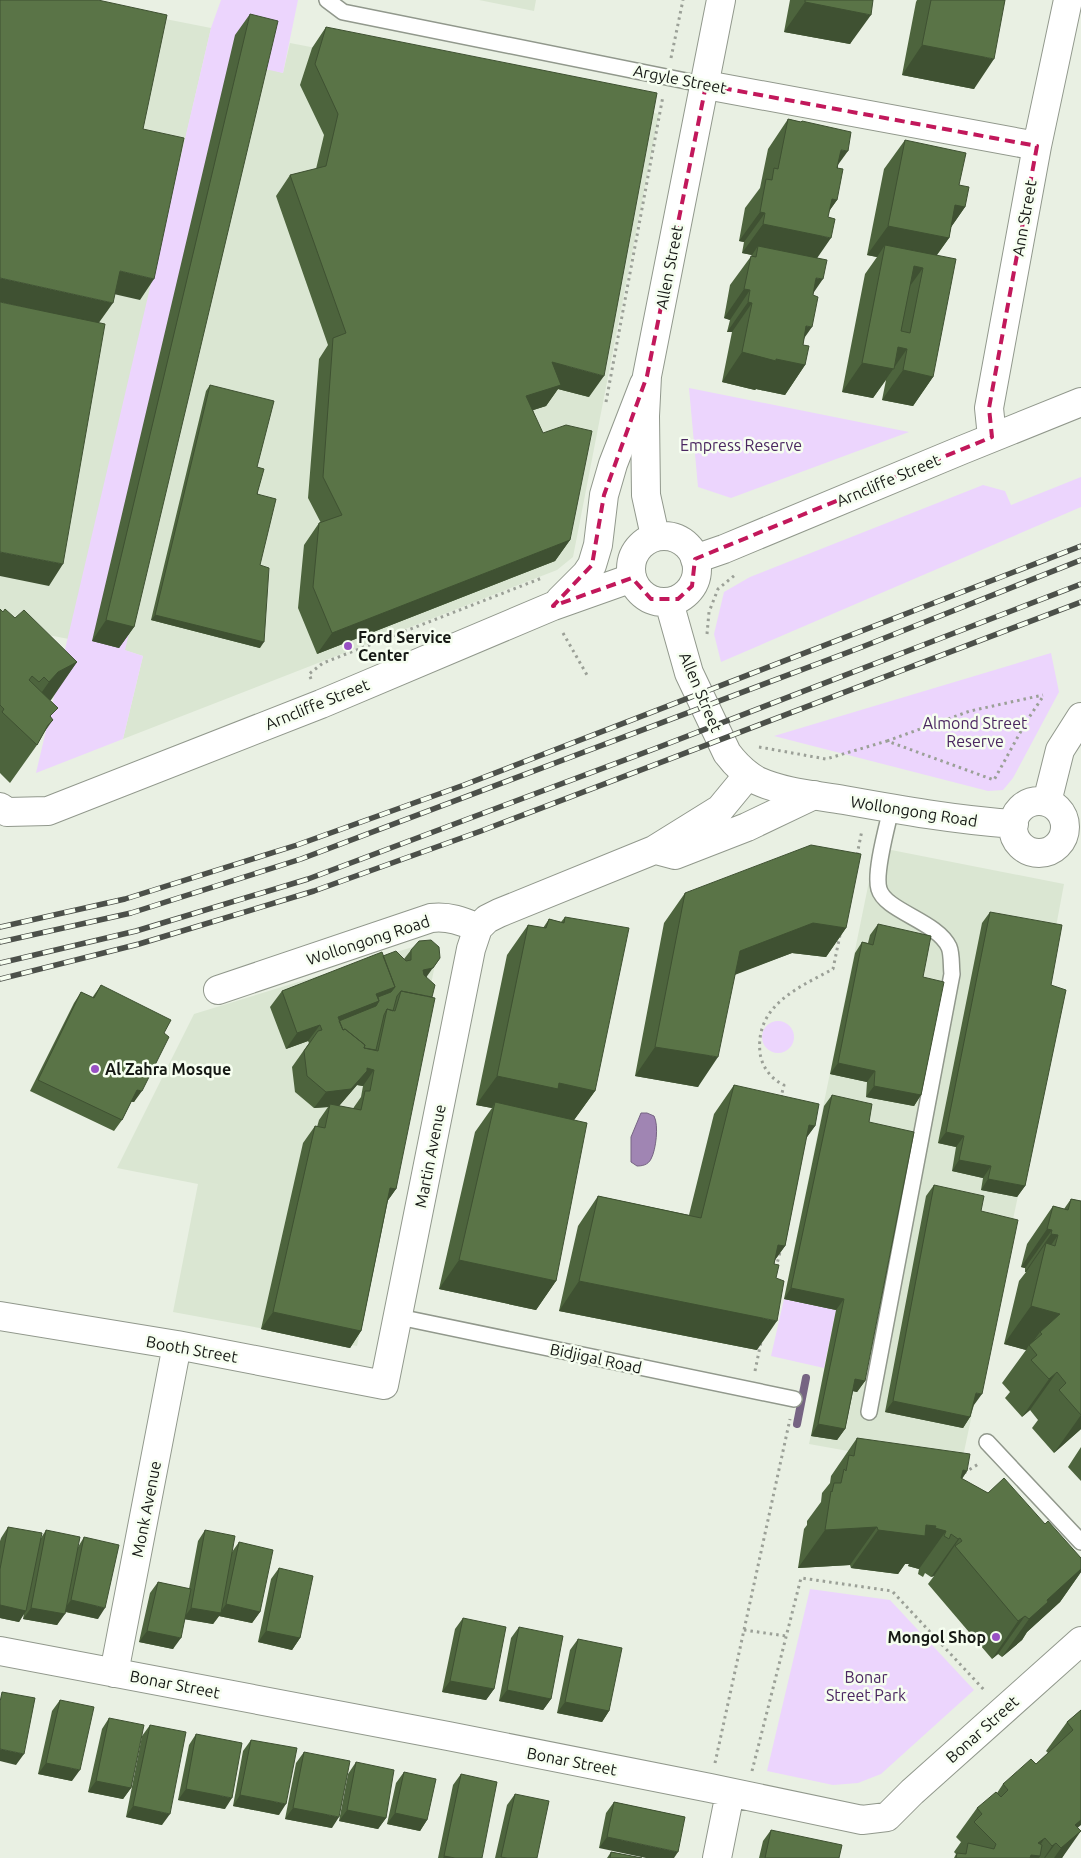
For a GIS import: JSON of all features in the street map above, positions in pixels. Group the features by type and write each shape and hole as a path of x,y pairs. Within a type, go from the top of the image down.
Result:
{"street":[{"name":"Allen Street","path":"655,536 646,495 645,416 647,376 706,85 721,0"},
{"name":"Ann Street","path":"992,438 989,408 1037,146 1068,0"},
{"name":"Argyle Street","path":"706,85 1037,146"},
{"path":"554,606 586,574 592,565 598,545 604,495 612,464 647,376"},
{"name":"Arncliffe Street","path":"695,559 724,549 1081,402"},
{"path":"655,536 675,538 691,550 697,568 696,578 692,586 678,599 669,602 650,599 643,594 632,578 633,557 638,548 655,536"},
{"name":"Arncliffe Street","path":"0,807 7,812 48,811 321,704 554,606 632,578"},
{"name":"Allen Street","path":"669,602 689,673 727,753 736,765 748,775"},
{"path":"1046,802 1060,750 1081,717"},
{"path":"478,928 487,919 499,913 654,850 720,809 748,775"},
{"name":"Wollongong Road","path":"748,775 772,786 879,807 949,818 1014,824"},
{"path":"654,850 675,855 747,827 814,795"},
{"path":"1039,801 1046,802 1060,811 1065,826 1072,837 1060,842 1047,852 1038,853 1023,847 1014,832 1014,824 1020,810 1025,806 1039,801"},
{"name":"Wollongong Road","path":"218,990 431,918 445,917 458,919 478,928"},
{"name":"Martin Avenue","path":"384,1385 471,949 478,928"},
{"name":"Booth Street","path":"0,1316 177,1345 384,1385"},
{"name":"Monk Avenue","path":"114,1673 177,1345"},
{"name":"Bonar Street","path":"0,1651 728,1792 862,1820 887,1817 912,1792 1081,1641"},
{"path":"717,1858 728,1792"}],"lane":[{"name":"Argyle Street","path":"327,0 343,12 706,85"},
{"path":"869,1412 952,974 949,948 937,932 889,902 879,889 879,807"},
{"name":"Bidjigal Road","path":"399,1317 794,1400"},
{"path":"992,1447 1081,1542"}],"path":[{"path":"605,410 683,0"},
{"path":"707,637 708,612 718,589 736,575 724,549"},
{"path":"321,704 309,674 323,663 549,576"},
{"path":"564,633 587,676"},
{"path":"751,746 826,759 887,741 970,711 1044,695 1026,722 994,780 887,741"},
{"path":"856,858 879,807"},
{"path":"791,1099 781,1097 784,1085 774,1081 761,1059 759,1044 761,1031 774,1006 791,992 833,969 841,932"},
{"path":"775,1276 780,1247"},
{"path":"751,1391 763,1333"},
{"path":"728,1792 744,1630 794,1400"},
{"path":"962,1474 992,1447"},
{"path":"728,1792 786,1636 801,1578 892,1591 1003,1710"},
{"path":"744,1630 786,1636"}],"highlighted area":[{"path":"706,85 1037,146 989,408 992,437 695,559 692,586 678,599 651,599 632,578 553,606 592,565 604,495 647,376"}],"shaded area":[{"path":"0,0 69,0 211,28 69,639 0,626"},
{"path":"479,0 536,0 534,11"},
{"path":"290,43 659,114 573,557 557,570 123,739 143,656 124,650 265,68 283,73"},
{"path":"876,847 1064,884 1043,996 1059,1001 960,1471 809,1444 836,1311 784,1299"},
{"path":"416,946 438,950 357,1346 173,1312 198,1184 117,1168 194,1014"},
{"path":"641,1113 654,1116 656,1120 656,1138 650,1161 645,1165 637,1166 631,1162 631,1137"}],"green space":[{"path":"221,0 298,0 283,73 265,69 125,650 143,656 123,739 36,773 211,28"},
{"name":"Empress Reserve","path":"689,388 909,432 731,498 698,487"},
{"path":"1081,477 1081,507 721,662 714,634 724,592 750,577 983,485 1005,491 1011,505"},
{"name":"Almond Street Reserve","path":"1051,653 1059,692 1013,778 1003,790 988,791 774,736"},
{"path":"778,1021 784,1022 789,1026 793,1031 793,1043 789,1048 784,1052 778,1053 772,1052 767,1048 763,1043 762,1037 763,1031 767,1026 772,1022"},
{"path":"784,1299 836,1310 824,1368 771,1356"},
{"name":"Bonar Street Park","path":"810,1589 890,1600 974,1690 881,1774 858,1783 833,1785 767,1771"}],"building":[{"path":"0,0 98,0 167,15 143,129 184,138 154,279 120,271 113,303 0,278"},
{"path":"805,0 873,0 871,15 805,2"},
{"path":"931,0 1005,0 994,59 922,45"},
{"path":"250,14 278,21 134,627 106,620"},
{"path":"326,27 657,93 604,376 552,362 561,385 526,396 543,433 566,425 592,431 570,540 332,633 313,587 319,523 342,515 323,477 333,338 346,333 290,175 326,166 338,114 315,64"},
{"path":"788,119 851,132 848,151 841,150 837,168 843,169 837,200 832,199 828,217 835,219 831,238 763,224 765,213 760,212 766,179 772,180 774,168 778,169"},
{"path":"905,140 966,153 959,185 969,187 965,207 955,205 949,238 888,226"},
{"path":"885,245 956,259 933,377 903,370 907,349 898,347 894,369 862,363","holes":["914,266 923,268 910,333 901,331"]},
{"path":"758,246 827,260 823,279 816,278 813,295 818,297 812,327 806,326 803,345 809,346 805,365 776,359 776,361 742,352 752,303 748,302 750,290 744,289 751,256 756,257"},
{"path":"0,302 105,324 63,564 0,552"},
{"path":"210,385 274,401 257,467 264,469 257,494 276,499 260,565 269,568 264,642 155,615"},
{"path":"0,609 3,612 5,609 15,618 24,610 77,662 58,672 49,682 44,677 39,682 32,676 29,680 58,708 50,716 53,720 48,725 37,745 2,712 4,709 0,705"},
{"path":"811,845 861,854 846,928 813,923 740,951 718,1057 655,1047 685,893"},
{"path":"990,912 1062,925 1051,985 1066,990 1025,1186 988,1179 991,1166 959,1160 964,1136 946,1132"},
{"path":"565,917 629,928 595,1091 559,1083 558,1089 497,1076 528,925 546,928 549,919 564,923"},
{"path":"878,924 931,936 923,977 944,982 921,1095 874,1086 875,1071 838,1063 862,942 873,945"},
{"path":"431,940 439,947 440,958 433,968 423,970 424,975 435,985 432,997 401,991 397,996 393,1011 387,1009 384,1015 376,1050 364,1048 365,1045 345,1029 343,1030 339,1021 376,1006 379,1001 378,997 391,992 395,987 383,956 396,951 406,961 411,960 411,950 419,941"},
{"path":"382,952 395,987 376,994 379,1001 338,1017 343,1030 345,1029 365,1045 364,1048 378,1051 387,1009 395,1011 401,991 435,998 396,1189 390,1188 361,1331 273,1312 315,1126 325,1128 330,1104 361,1110 365,1091 370,1091 374,1070 367,1068 367,1071 351,1089 326,1092 307,1076 304,1051 318,1031 322,1030 320,1025 297,1033 282,991"},
{"name":"Al Zahra Mosque","path":"101,985 171,1020 164,1033 169,1037 142,1091 137,1090 122,1120 38,1080 81,992 94,998"},
{"path":"734,1085 819,1104 815,1126 809,1125 785,1246 778,1245 774,1264 779,1265 776,1278 784,1281 777,1321 579,1281 598,1196 701,1218"},
{"path":"832,1095 872,1104 869,1122 914,1132 865,1381 855,1379 845,1429 818,1424 844,1299 791,1288"},
{"path":"495,1102 587,1123 556,1281 459,1260"},
{"path":"934,1185 984,1196 981,1211 1018,1220 982,1394 976,1393 970,1417 893,1401"},
{"path":"1071,1199 1081,1201 1081,1415 1059,1390 1066,1383 1057,1372 1049,1379 1031,1360 1037,1355 1029,1345 1060,1314 1031,1306 1046,1243 1055,1246 1058,1235 1051,1234 1052,1230 1047,1229 1053,1206 1068,1210"},
{"path":"857,1438 970,1454 967,1471 963,1470 961,1478 988,1493 1004,1478 1045,1524 1048,1521 1081,1558 1081,1569 1029,1619 1025,1616 1018,1621 955,1546 962,1541 960,1538 958,1539 951,1534 949,1539 944,1536 946,1531 935,1528 936,1526 926,1525 925,1536 878,1530 877,1527 825,1530 831,1491 834,1483 841,1483 844,1469 846,1471 849,1455 854,1456"},
{"path":"8,1527 42,1533 26,1611 0,1605 0,1569"},
{"path":"46,1530 80,1537 65,1614 31,1608"},
{"path":"205,1530 235,1536 221,1613 191,1608"},
{"path":"84,1537 119,1545 105,1608 71,1600"},
{"path":"239,1542 273,1550 260,1612 226,1604"},
{"path":"279,1568 313,1576 300,1638 266,1631"},
{"path":"158,1582 191,1589 181,1638 147,1631"},
{"path":"463,1618 506,1627 494,1689 450,1681"},
{"path":"519,1627 563,1636 551,1699 507,1690"},
{"path":"578,1639 622,1648 609,1711 565,1702"},
{"path":"2,1692 35,1698 24,1754 0,1749 0,1702"},
{"path":"60,1700 94,1707 80,1770 46,1763"},
{"path":"1081,1710 1081,1820 1075,1825 1081,1831 1061,1848 1056,1843 1052,1846 1045,1838 1038,1843 1042,1845 1040,1856 1031,1855 1030,1858 956,1858 957,1853 966,1854 968,1843 994,1849 996,1844 974,1822 982,1814 977,1808 996,1792 1001,1797 1008,1790 1003,1784 1031,1759 1036,1764 1073,1730 1067,1722"},
{"path":"109,1718 144,1725 131,1788 96,1781"},
{"path":"150,1725 186,1732 170,1814 133,1806"},
{"path":"196,1734 242,1743 232,1798 186,1789"},
{"path":"251,1740 297,1748 286,1804 240,1795"},
{"path":"304,1752 350,1761 339,1817 293,1808"},
{"path":"356,1762 394,1770 386,1818 347,1810"},
{"path":"404,1772 436,1779 427,1820 395,1813"},
{"path":"461,1774 497,1782 482,1858 444,1856"},
{"path":"515,1794 549,1801 537,1858 501,1857"},
{"path":"614,1802 685,1817 678,1852 607,1837"},
{"path":"771,1830 842,1845 839,1858 765,1858"},
{"path":"611,1852 642,1858 610,1858"}],"waterway":[{"path":"797,1424 806,1378"}],"railway":[{"path":"0,927 125,899 297,845 464,785 1081,546"},
{"path":"0,942 131,913 301,859 862,647 1081,560"},
{"path":"0,963 136,931 308,879 654,749 1081,584"},
{"path":"0,979 139,944 314,891 481,831 1081,602"}],"place":[{"name":"Ford Service Center","path":"348,646"},
{"name":"Al Zahra Mosque","path":"95,1069"},
{"name":"Mongol Shop","path":"996,1637"}]}
